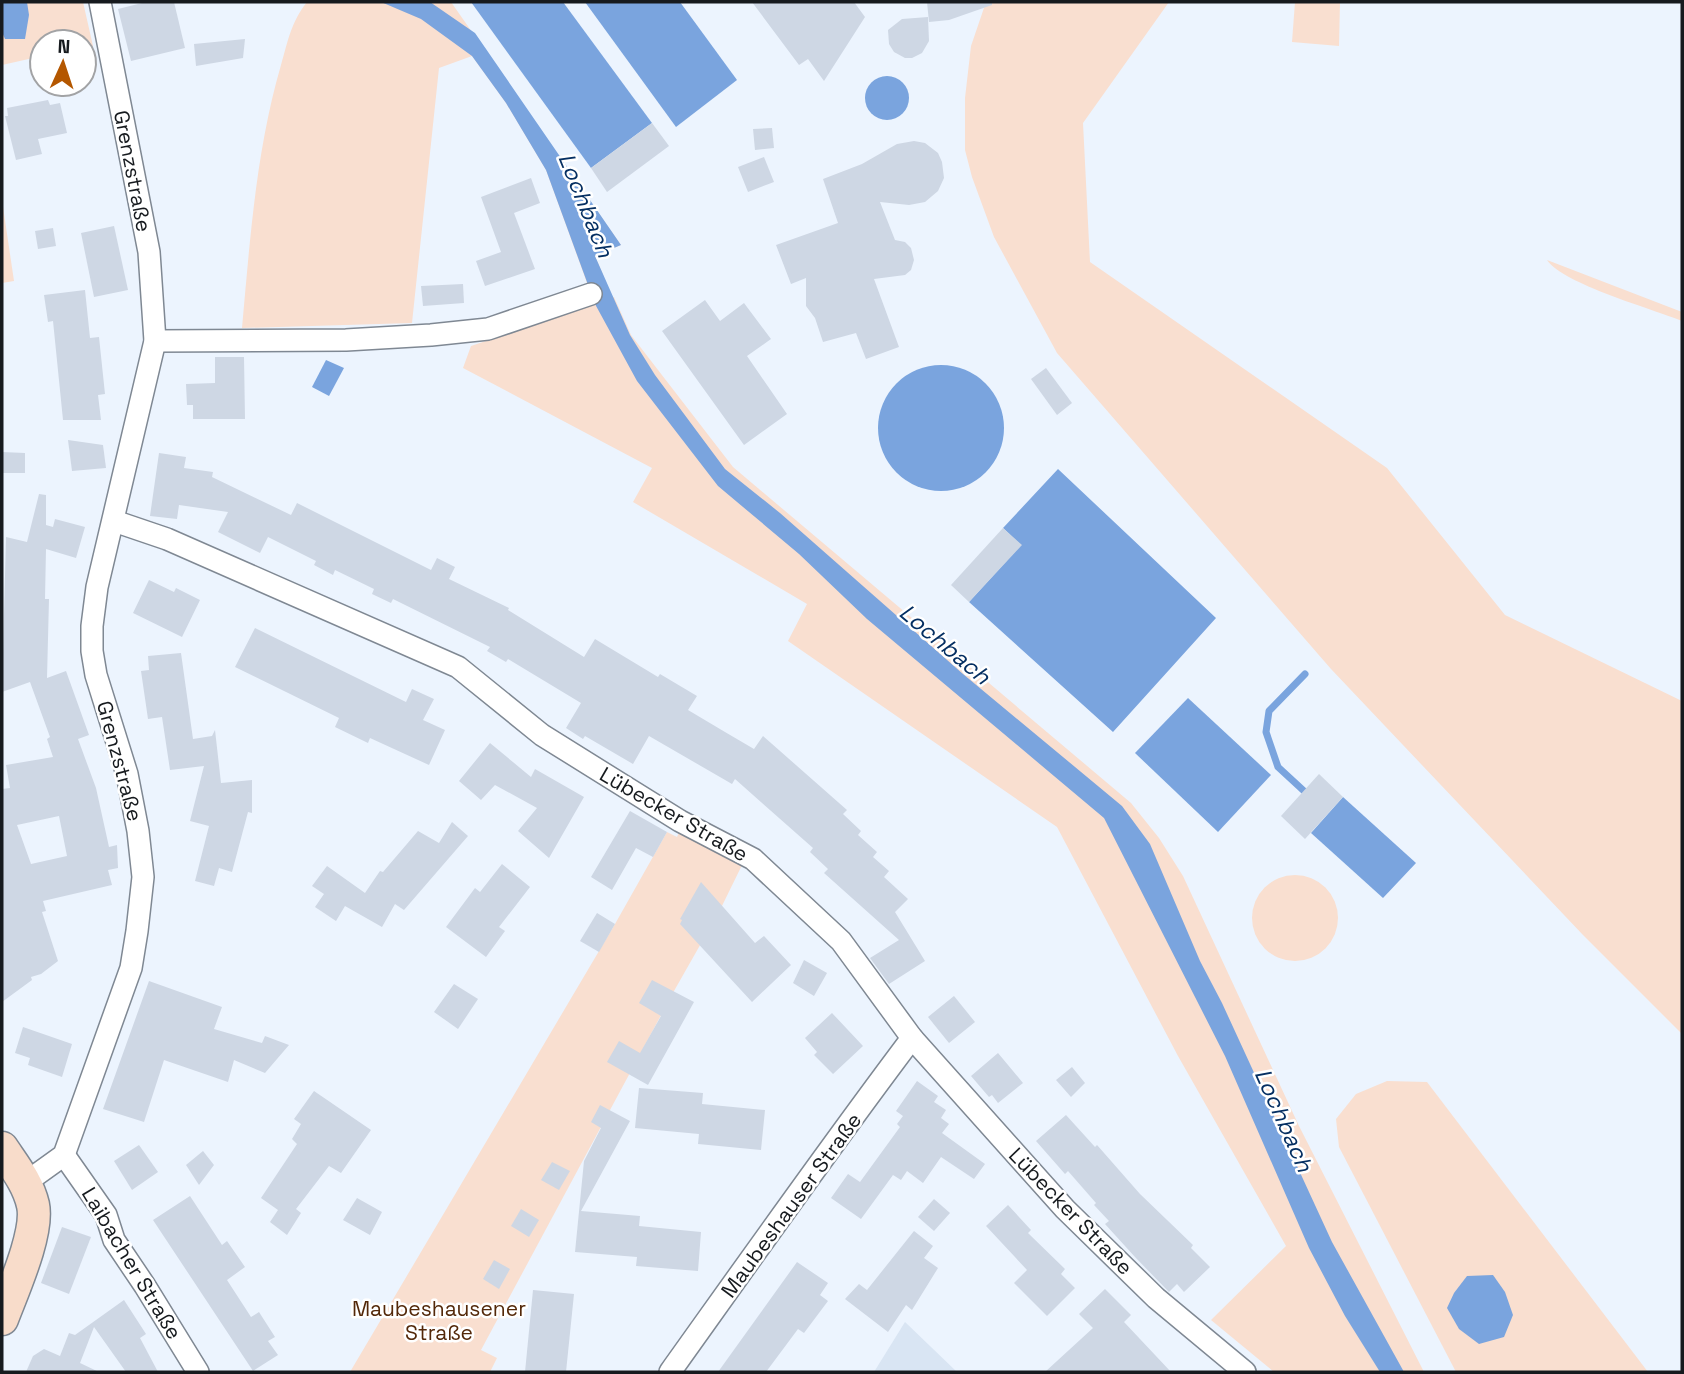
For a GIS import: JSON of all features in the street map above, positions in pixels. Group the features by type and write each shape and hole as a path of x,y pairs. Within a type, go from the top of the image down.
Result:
{"main road":[{"path":"2,1148 25,1183 34,1207 26,1255 2,1319"}],"street":[{"name":"Grenzstraße","path":"65,1155 131,968 143,877 138,831 127,774 96,675 92,651 97,587 155,341 149,252 100,2"},
{"path":"155,341 346,340 431,335 488,328 592,294"},
{"name":"Lübecker Straße","path":"114,521 167,539 458,667 541,735 680,821 753,859 841,941 912,1038 1065,1209 1156,1298 1245,1372"},
{"name":"Maubeshauser Straße","path":"670,1372 780,1222 839,1135 912,1038"},
{"path":"25,1183 65,1155"},
{"name":"Laibacher Straße","path":"65,1155 106,1215 114,1240 198,1372"}],"shaded area":[{"path":"905,1322 957,1372 874,1372"}],"green space":[{"path":"2,2 83,2 89,28 28,28 28,59 2,65"},
{"path":"307,2 451,2 621,245 595,256 604,277 587,283 546,170 506,103 472,56 439,68 412,323 242,328 255,196 265,130 288,40 297,17"},
{"path":"986,2 1169,2 1083,123 1090,262 1387,468 1505,615 1682,701 1682,1034 1583,935 1331,669 1057,353 994,237 965,150 965,98 971,46"},
{"path":"1295,2 1340,2 1339,46 1292,42"},
{"path":"2,200 14,281 2,283"},
{"path":"1547,260 1682,312 1682,321 1589,287 1556,269"},
{"path":"614,297 631,335 733,467 1131,803 1159,838 1183,876 1299,1126 1424,1372 1274,1372 1211,1320 1286,1246 1178,1056 1057,827 788,641 807,604 633,502 652,468 463,368 471,346"},
{"name":"Maubeshausener Straße","path":"680,830 743,863 481,1350 497,1358 490,1372 350,1372 667,832 677,837"},
{"path":"1295,875 1311,879 1325,888 1334,902 1338,918 1334,934 1325,948 1311,957 1295,961 1279,957 1265,948 1256,934 1252,918 1256,902 1265,888 1279,879"},
{"path":"1387,1081 1427,1082 1648,1372 1456,1372 1339,1147 1336,1119 1356,1094"}],"water":[{"path":"2,2 27,2 29,15 25,39 5,39 2,32"},
{"name":"Lochbach","path":"381,2 430,2 475,33 621,245 595,256 630,335 655,375 725,469 780,513 963,674 1122,806 1150,844 1200,961 1332,1242 1404,1372 1380,1372 1345,1316 1309,1248 1225,1056 1104,818 867,619 799,554 718,486 637,381 595,304 546,170 506,103 472,56 421,19"},
{"path":"471,2 563,2 652,123 591,168"},
{"path":"585,2 680,2 737,80 676,127"},
{"path":"887,76 896,77 903,82 908,89 908,107 903,114 896,119 887,120 878,119 871,114 866,107 865,98 866,89 871,82 878,77"},
{"path":"326,360 344,368 329,396 312,387"},
{"path":"941,365 965,370 985,384 999,404 1004,428 999,452 985,472 965,486 941,491 917,486 897,472 883,452 878,428 883,404 897,384 917,370"},
{"path":"1058,469 1216,618 1113,732 969,602 1021,545 1003,528"},
{"path":"1188,698 1271,775 1218,832 1135,753"},
{"path":"1343,797 1416,863 1383,898 1311,833"},
{"path":"1493,1275 1505,1292 1513,1315 1504,1337 1479,1344 1459,1329 1447,1308 1467,1276"}],"building":[{"path":"146,2 174,2 185,48 131,61 118,9"},
{"path":"752,2 854,2 865,17 824,81 808,59 799,65"},
{"path":"927,2 992,2 992,5 949,20 929,22"},
{"path":"928,17 929,41 922,53 905,58 894,52 889,44 888,30 902,19"},
{"path":"245,39 243,58 196,66 194,44"},
{"path":"48,100 50,105 60,103 67,133 38,139 42,154 16,160 5,116 8,116 7,108"},
{"path":"652,123 669,146 607,192 591,168"},
{"path":"772,128 774,148 755,150 753,129"},
{"path":"914,141 925,143 938,153 944,178 938,191 925,202 909,205 880,202 895,240 905,242 911,248 914,260 911,270 905,275 874,279 899,347 866,359 856,333 823,342 815,318 806,306 806,278 791,284 776,245 838,223 823,179 862,164 897,144"},
{"path":"764,157 774,182 748,192 738,167"},
{"path":"531,178 540,203 514,213 535,269 485,286 476,261 501,252 481,197"},
{"path":"114,226 128,290 94,297 81,233"},
{"path":"53,228 56,246 38,249 35,231"},
{"path":"463,284 464,303 423,306 421,286"},
{"path":"85,290 90,338 99,337 105,394 98,395 101,420 63,420 53,321 48,322 44,295"},
{"path":"705,300 720,321 744,303 771,339 747,356 787,414 744,445 662,331"},
{"path":"215,357 244,357 245,419 193,419 193,405 187,405 186,384 215,383"},
{"path":"1046,368 1072,403 1057,415 1031,379"},
{"path":"68,440 103,445 106,468 72,471"},
{"path":"2,452 25,453 25,473 2,473"},
{"path":"159,453 186,457 184,468 213,472 212,477 291,515 297,503 431,570 437,558 455,567 449,579 509,608 508,610 584,657 595,639 658,677 660,674 697,696 688,710 754,749 763,736 847,810 843,814 861,831 858,835 877,852 873,857 889,871 884,877 908,899 895,912 925,961 889,984 870,958 899,940 824,873 828,869 810,852 813,848 735,779 732,784 649,736 633,764 585,736 583,739 566,728 581,703 508,659 506,662 487,651 490,647 393,599 391,603 372,594 374,589 335,570 333,575 314,565 316,561 268,537 260,553 218,532 228,512 179,505 177,519 150,516"},
{"path":"39,494 46,495 46,525 53,527 55,519 85,527 76,558 46,549 45,599 49,599 47,678 66,671 89,735 78,739 96,788 109,847 117,845 118,868 108,870 112,885 43,901 46,911 42,912 58,961 41,974 31,977 32,980 2,1002 2,789 10,788 6,765 53,757 47,739 50,737 30,682 2,692 6,537 27,542","holes":["59,816 67,856 31,864 17,825"]},
{"path":"1003,528 1022,545 969,602 951,585"},
{"path":"149,580 174,592 176,588 200,600 182,637 133,613"},
{"path":"255,628 406,702 412,689 434,699 423,720 445,730 429,765 370,738 368,743 335,727 339,718 235,667"},
{"path":"181,653 193,739 212,736 215,730 221,783 252,780 252,813 248,812 232,872 219,868 214,886 195,881 209,826 190,821 204,766 170,770 162,717 148,719 141,671 149,670 148,656"},
{"path":"490,743 531,777 535,769 584,797 549,858 518,831 537,808 495,785 481,800 459,781"},
{"path":"1319,774 1343,797 1305,839 1281,816"},
{"path":"630,811 667,832 653,857 636,848 612,890 591,877"},
{"path":"452,822 468,836 404,910 395,904 382,927 345,906 336,921 315,907 324,894 312,886 327,866 365,893 380,871 383,872 418,831 439,843"},
{"path":"502,864 530,887 499,927 505,931 486,957 446,927 475,888 480,892"},
{"path":"701,882 755,943 764,936 791,965 752,1002 680,924 680,919"},
{"path":"597,913 615,924 599,952 580,941"},
{"path":"804,960 827,973 814,996 793,983"},
{"path":"652,980 694,1002 648,1085 607,1062 619,1041 640,1053 661,1016 639,1003"},
{"path":"149,981 222,1007 214,1029 262,1043 265,1036 289,1045 265,1073 234,1060 228,1082 164,1060 144,1122 103,1109"},
{"path":"454,984 478,999 458,1029 434,1012"},
{"path":"954,996 975,1022 949,1043 928,1017"},
{"path":"832,1013 863,1046 833,1074 814,1055 817,1052 805,1038"},
{"path":"23,1027 72,1044 62,1077 28,1065 30,1058 15,1053"},
{"path":"998,1053 1023,1083 998,1103 992,1095 989,1097 971,1076"},
{"path":"1072,1067 1085,1083 1071,1097 1056,1080"},
{"path":"917,1081 938,1096 934,1102 946,1110 941,1118 949,1124 942,1133 985,1164 974,1179 941,1157 923,1183 907,1171 901,1180 893,1175 861,1219 831,1198 848,1174 860,1182 900,1127 897,1124 903,1116 896,1111"},
{"path":"639,1088 703,1093 702,1104 765,1110 761,1150 698,1144 699,1134 635,1128"},
{"path":"314,1091 371,1130 341,1173 329,1166 296,1209 301,1213 287,1235 270,1222 278,1210 261,1198 297,1144 292,1139 301,1124 294,1119"},
{"path":"600,1105 630,1121 581,1211 640,1216 639,1226 701,1232 698,1271 636,1266 637,1257 575,1252 584,1161 601,1128 591,1122"},
{"path":"1066,1115 1095,1147 1097,1145 1140,1194 1193,1245 1191,1248 1210,1267 1184,1292 1177,1284 1169,1292 1105,1224 1109,1221 1068,1171 1065,1174 1036,1141"},
{"path":"139,1145 158,1172 132,1190 114,1161"},
{"path":"203,1151 214,1165 199,1185 186,1165"},
{"path":"552,1162 570,1171 559,1190 541,1180"},
{"path":"190,1196 222,1245 227,1241 245,1267 227,1280 251,1317 259,1312 275,1337 268,1341 278,1355 253,1371 153,1220"},
{"path":"357,1198 382,1212 370,1235 343,1220"},
{"path":"934,1199 950,1213 934,1231 918,1217"},
{"path":"1008,1205 1031,1230 1028,1233 1065,1269 1061,1274 1075,1288 1047,1316 1014,1283 1027,1270 986,1226"},
{"path":"521,1209 539,1220 529,1237 511,1226"},
{"path":"62,1227 91,1237 69,1294 41,1283"},
{"path":"914,1231 933,1246 924,1258 938,1268 912,1310 906,1305 888,1332 845,1299 859,1284 867,1290"},
{"path":"494,1260 510,1269 499,1289 483,1279"},
{"path":"797,1262 828,1283 820,1295 828,1301 804,1333 798,1329 766,1372 718,1372"},
{"path":"1105,1289 1131,1315 1124,1322 1171,1372 1045,1372 1093,1328 1079,1314"},
{"path":"533,1290 574,1294 566,1372 525,1372"},
{"path":"124,1300 146,1334 140,1338 158,1372 126,1372 94,1327 80,1363 99,1372 26,1372 33,1356 44,1349 60,1356 69,1333 75,1335"}],"waterway":[{"path":"1304,791 1278,767 1266,732 1269,711 1305,674"}]}
